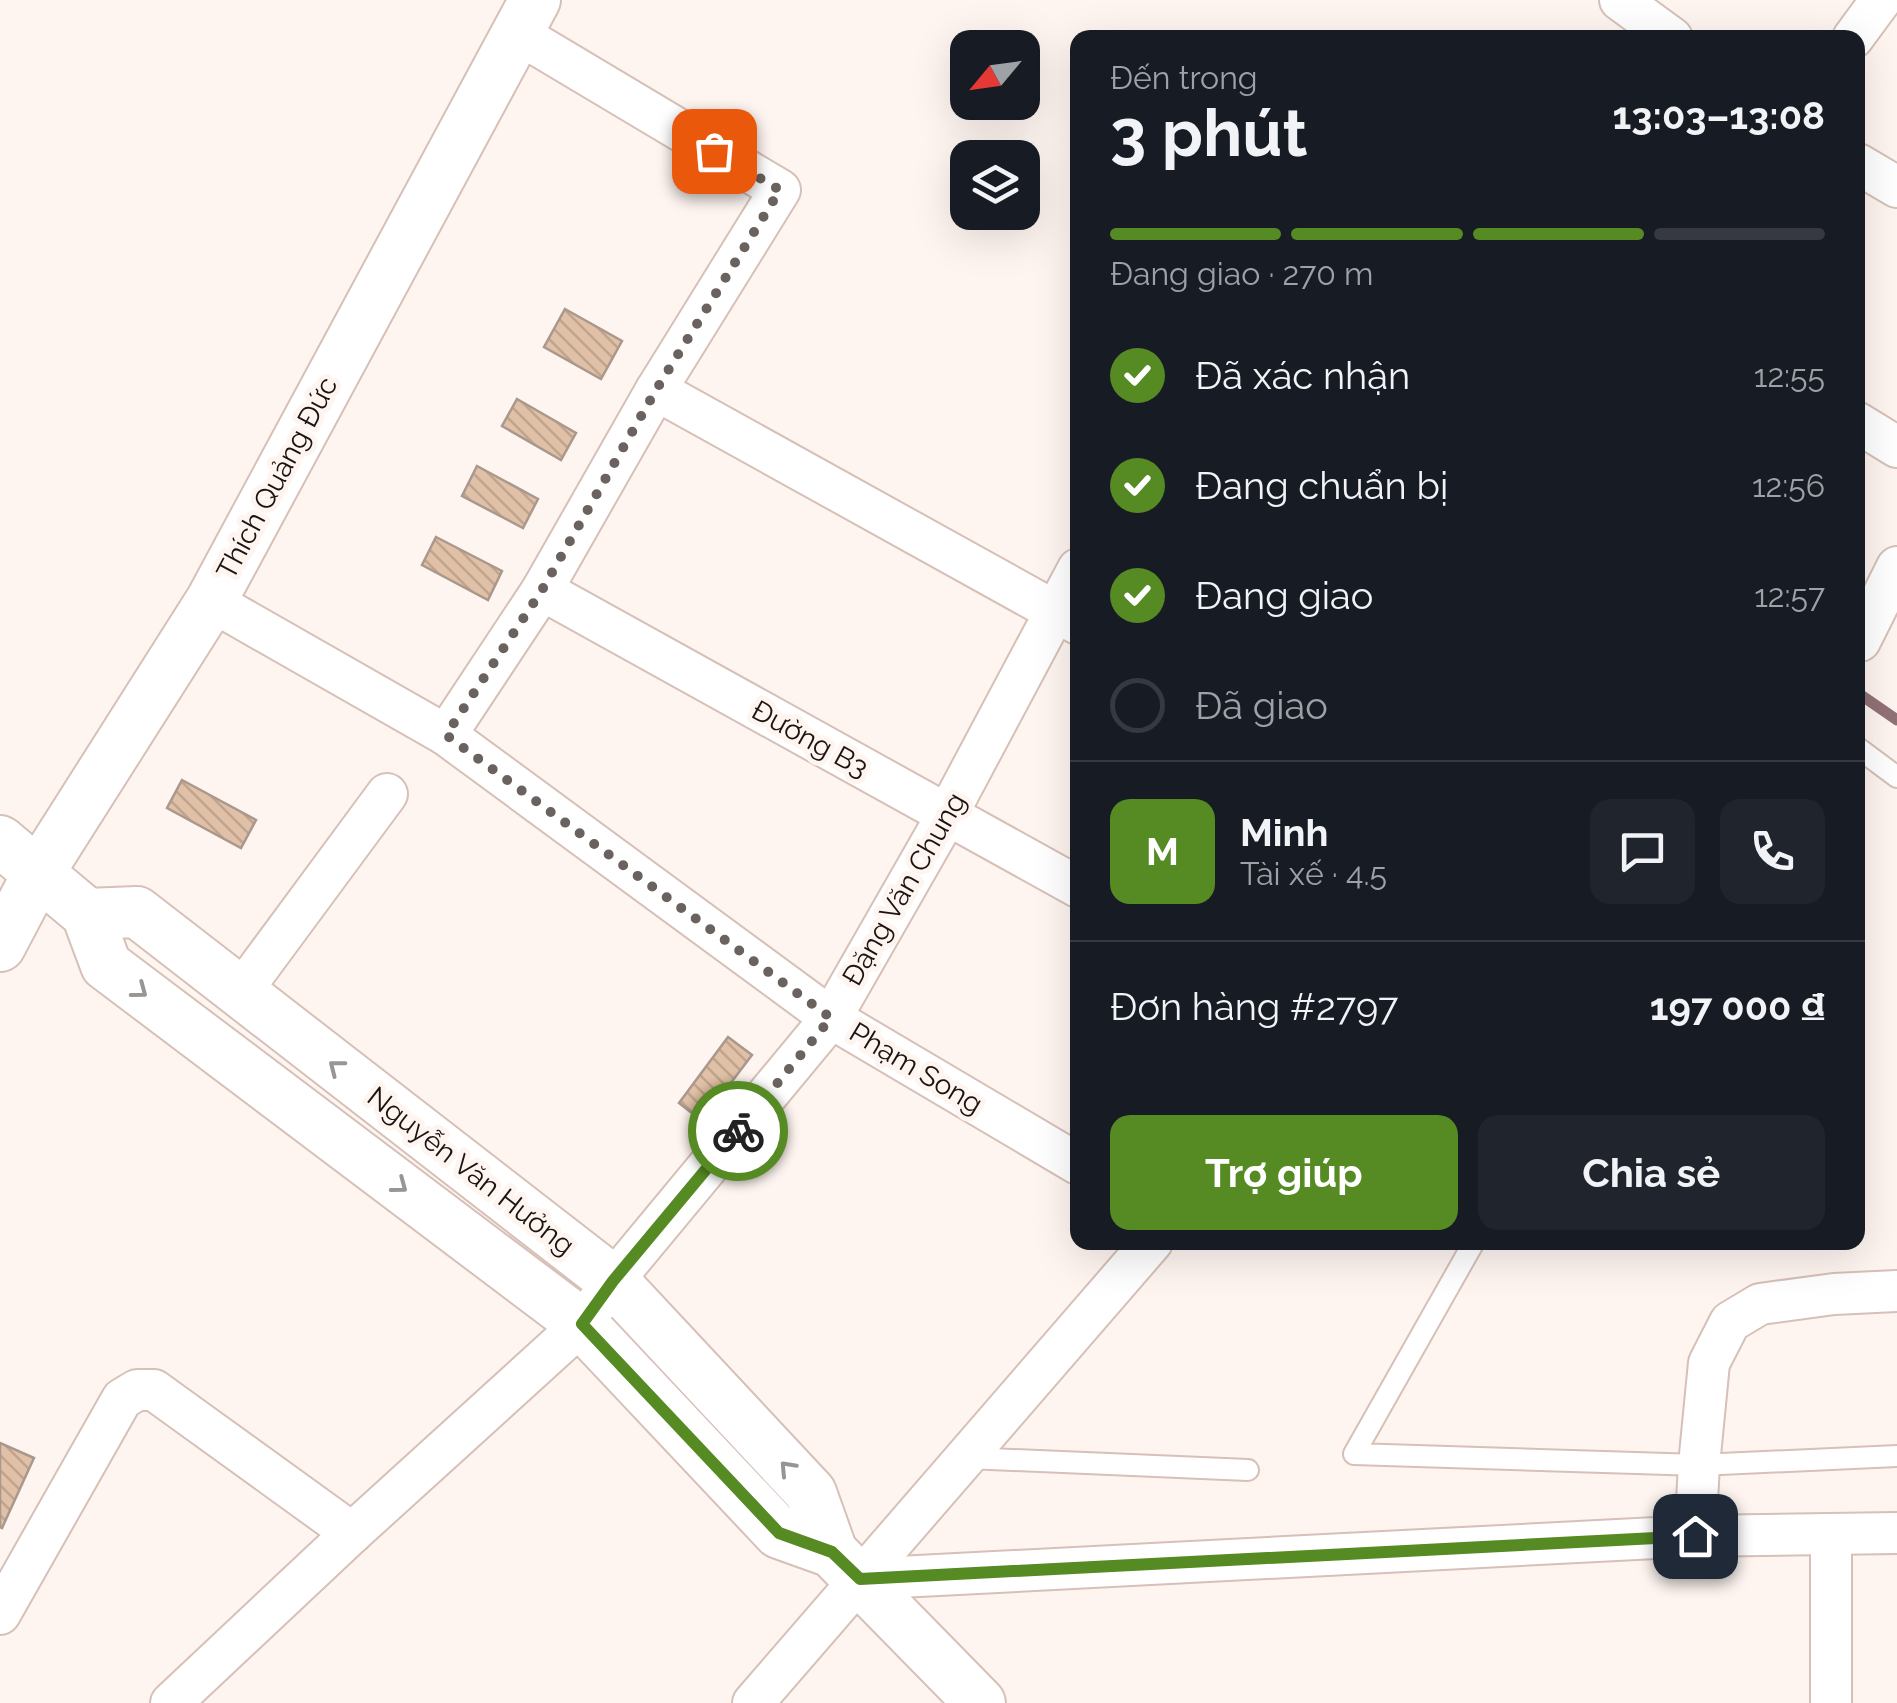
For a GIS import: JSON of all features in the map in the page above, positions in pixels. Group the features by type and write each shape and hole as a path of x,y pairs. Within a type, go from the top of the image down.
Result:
{"street":[{"path":"1620,0 1661,30"},
{"path":"1859,30 1881,0"},
{"path":"446,735 542,590 656,390 780,190 526,16"},
{"name":"Thích Quảng Đức","path":"0,946 40,872 211,601 526,16"},
{"path":"1865,168 1897,187"},
{"path":"656,390 1066,617"},
{"path":"1865,427 1897,447"},
{"path":"1865,631 1897,567"},
{"name":"Đường B3","path":"542,590 1070,884"},
{"name":"Phạm Song","path":"211,601 446,735 831,1018 1070,1159"},
{"name":"Đặng Văn Chung","path":"171,1703 582,1324 613,1281 831,1018 1066,617"},
{"path":"240,993 387,794"},
{"name":"Nguyễn Văn Hưởng","path":"0,841 87,914 106,965 582,1324 779,1533 846,1566"},
{"name":"Nguyễn Văn Hưởng","path":"87,914 138,912 613,1281 810,1493 846,1566 980,1703"},
{"path":"753,1703 846,1566 967,1458 1145,1250"},
{"path":"1695,1536 1709,1363 1730,1322 1760,1304 1897,1291"},
{"path":"0,1614 122,1398 137,1390 154,1390 352,1533"},
{"path":"846,1566 1695,1536 1897,1533"},
{"path":"1830,1534 1831,1703"}],"lane":[{"path":"1865,753 1897,777"},
{"path":"1469,1250 1354,1454 1699,1465 1897,1456"},
{"path":"967,1458 1248,1470"}],"building":[{"path":"565,309 622,341 601,379 544,347"},
{"path":"517,399 576,433 561,460 502,426"},
{"path":"477,466 538,499 523,528 462,496"},
{"path":"436,537 502,571 488,600 422,565"},
{"path":"182,780 256,820 241,848 167,808"},
{"path":"728,1037 752,1055 702,1121 679,1103"},
{"path":"0,1443 34,1458 2,1528 0,1527"}],"waterway":[{"path":"1865,698 1897,720"}],"way so far":[{"path":"714,151 780,190 656,390 542,590 446,735 831,1018 738,1131"}],"route":[{"path":"738,1131 582,1324 779,1533 832,1552 860,1579 1695,1536"}]}
